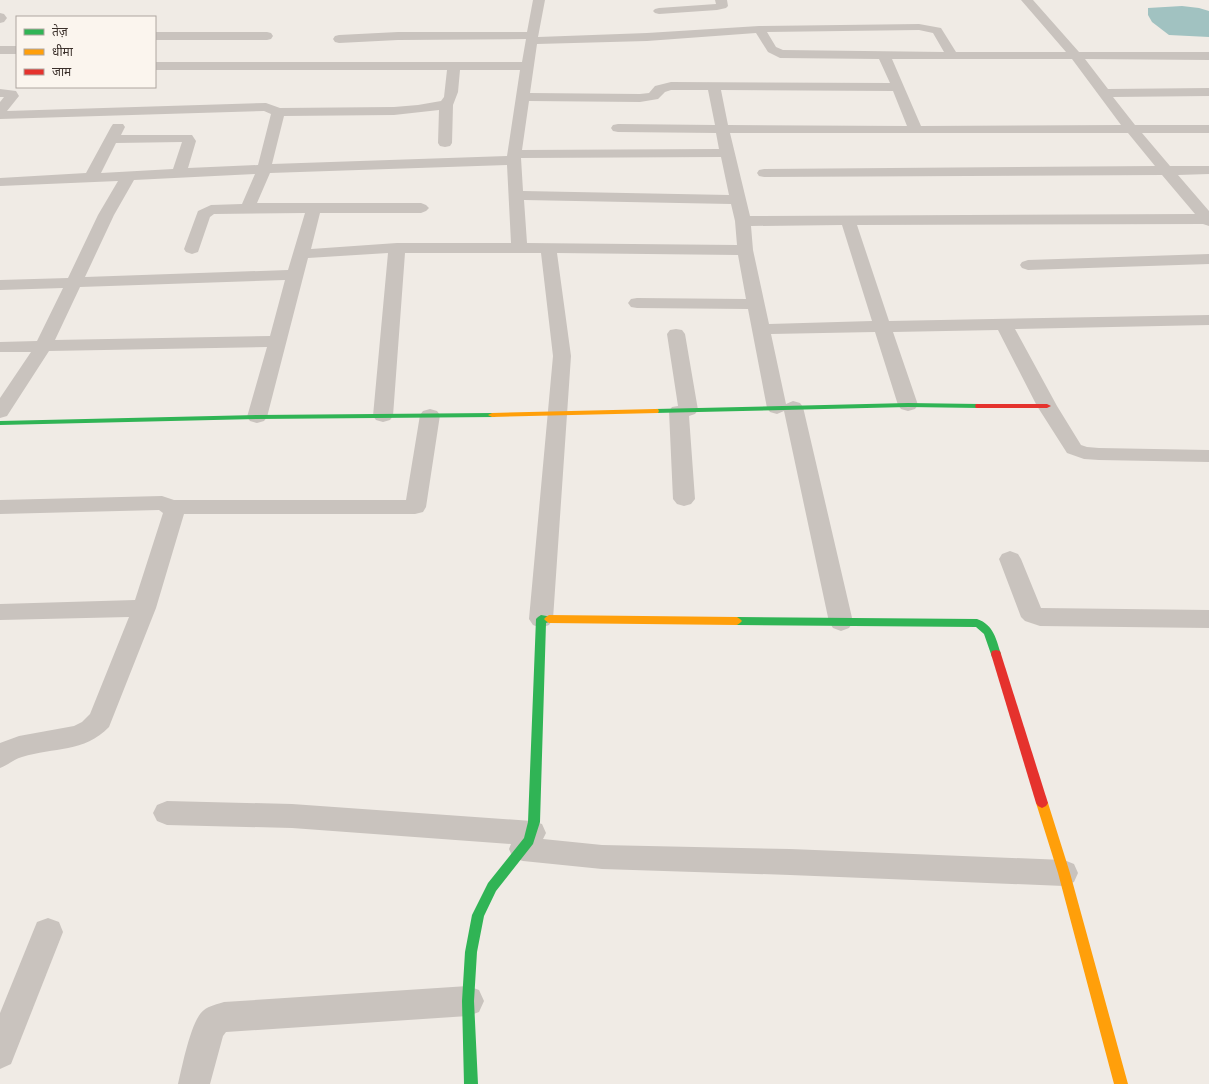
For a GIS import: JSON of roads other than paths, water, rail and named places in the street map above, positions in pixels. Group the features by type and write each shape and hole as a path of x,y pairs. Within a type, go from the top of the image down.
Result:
{"street":[{"path":"519,248 514,157 527,66 539,0"},
{"path":"659,11 717,7 722,6 721,0"},
{"path":"1027,0 1075,55 1132,130 1208,220"},
{"path":"0,16 0,20"},
{"path":"338,40 404,36 533,38 647,37 759,29 931,28 939,32 952,55"},
{"path":"759,29 772,50 780,54 1209,56"},
{"path":"156,36 267,36"},
{"path":"0,50 16,50"},
{"path":"884,55 916,130"},
{"path":"156,66 527,66"},
{"path":"445,143 446,104 452,90 454,66"},
{"path":"714,86 727,153 743,221 745,250 756,304 841,622"},
{"path":"523,97 640,98 653,96 664,87 898,86"},
{"path":"1103,93 1209,92"},
{"path":"0,93 11,94 12,96 0,112"},
{"path":"0,115 266,107 278,112 406,110 430,109 446,104"},
{"path":"91,177 127,110"},
{"path":"248,208 264,169 278,112"},
{"path":"618,128 916,130 1209,129"},
{"path":"112,139 187,138 189,141 179,173"},
{"path":"0,182 514,157 727,153"},
{"path":"764,173 1209,170"},
{"path":"0,412 42,347 106,215 129,175"},
{"path":"516,195 738,200"},
{"path":"192,249 203,214 206,212 248,208 421,208"},
{"path":"257,417 294,275 302,254 314,208"},
{"path":"743,221 1208,220"},
{"path":"848,221 908,405"},
{"path":"383,416 397,248"},
{"path":"302,254 397,248 745,250"},
{"path":"471,1084 468,1001 471,952 478,915 492,887 527,841 534,822 541,619 562,356 548,248"},
{"path":"1028,265 1209,259"},
{"path":"0,285 294,275"},
{"path":"637,303 756,304"},
{"path":"762,329 1003,323 1084,324 1209,320"},
{"path":"1003,323 1047,406 1074,449 1084,453 1209,456"},
{"path":"676,334 683,410 684,499"},
{"path":"0,347 278,341"},
{"path":"0,423 257,417 557,414 908,405 1047,406"},
{"path":"0,507 162,503 171,507 415,507 430,415"},
{"path":"0,757 19,747 77,736 91,730 100,720 144,608 174,513 171,507"},
{"path":"1010,559 1029,611 1033,615 1040,617 1122,619 1209,619"},
{"path":"0,612 144,608"},
{"path":"541,619 977,623 984,625 988,631 1064,873 1121,1084"},
{"path":"167,812 292,816 527,841 602,857 790,862 1064,873"},
{"path":"0,1053 48,932"},
{"path":"194,1084 209,1028 215,1021 224,1017 468,1001"}],"water":[{"path":"1182,6 1209,11 1209,37 1169,35 1152,22 1148,15 1148,8"}]}
